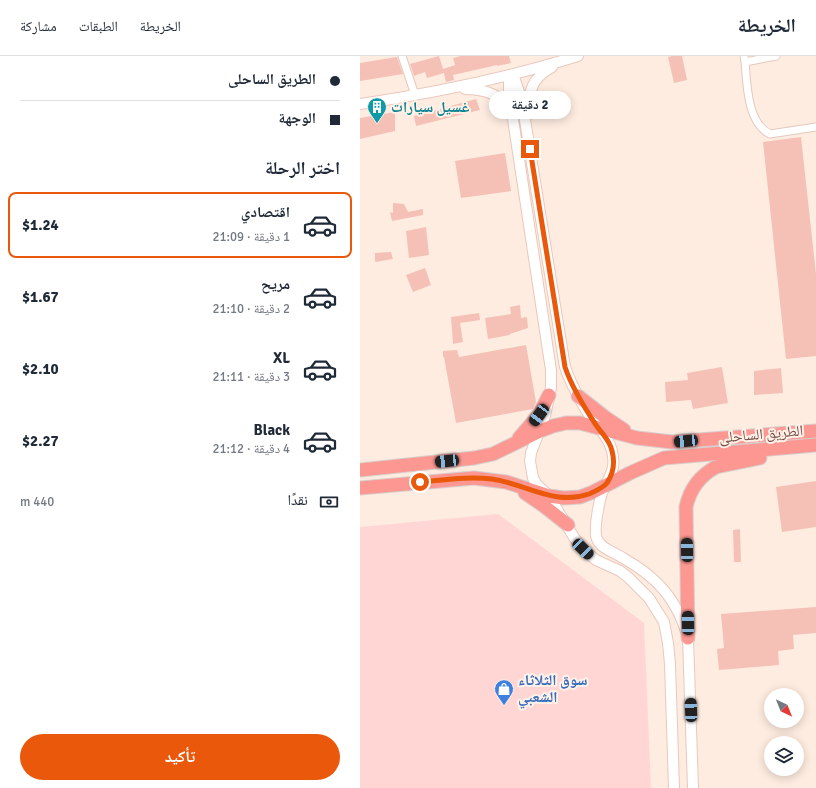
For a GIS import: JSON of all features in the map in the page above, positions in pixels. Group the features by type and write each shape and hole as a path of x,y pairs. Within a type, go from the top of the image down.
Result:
{"highway":[{"path":"510,447 531,426 539,415 549,395"},
{"path":"578,396 606,418 638,438"},
{"path":"360,470 474,458 493,454 540,431 566,423 580,423 638,438 672,442 816,431"},
{"path":"688,638 686,507 694,486 703,475 716,467 810,446"},
{"name":"الطريق الساحلى","path":"360,488 474,478 506,482 550,496 564,498 580,497 664,458 810,446"},
{"path":"506,482 544,506 568,525"}],"street":[{"path":"402,56 415,95"},
{"path":"360,104 450,89 578,56"},
{"path":"776,56 744,59 752,113 757,124 764,131 770,134 816,127"},
{"path":"526,126 529,94 534,81 544,71 562,61"},
{"path":"511,74 509,87 551,370 549,395 540,431 531,453 531,470 538,485 550,496 579,544 589,554 603,564 620,571 643,590 664,622 670,659 674,788"},
{"path":"511,74 519,90 526,126 565,367 578,396 610,444 614,459 612,473 604,486 595,528 597,540 603,547 623,557 645,571 660,586 678,611 688,638 694,788"},
{"path":"450,89 474,89 490,92 513,112"}],"shaded area":[{"name":"سوق الثلاثاء الشعبي","path":"498,514 644,623 651,788 360,788 360,527"}],"building":[{"path":"439,56 443,69 455,65 453,58 461,56 509,56 511,63 453,75 454,80 446,82 444,73 427,78 425,72 414,76 410,64"},
{"path":"682,56 687,80 674,83 668,57"},
{"path":"397,57 403,74 360,81 360,63"},
{"path":"476,99 480,110 416,126 414,116"},
{"name":"غسيل سيارات","path":"395,112 395,131 360,139 360,118"},
{"path":"801,137 816,274 816,356 786,359 763,142"},
{"path":"505,153 511,191 461,198 455,161"},
{"path":"393,203 404,204 408,212 423,209 423,215 392,221 390,212 393,213"},
{"path":"426,227 429,255 409,258 406,231"},
{"path":"391,252 393,259 375,262 375,253"},
{"path":"425,268 431,285 413,292 406,275"},
{"path":"520,305 521,318 527,317 528,328 510,335 488,339 485,318 511,314 510,307"},
{"path":"479,313 480,320 460,323 463,342 453,344 451,317"},
{"path":"526,345 536,402 533,409 456,423 443,351 457,350 459,357"},
{"path":"722,367 728,403 693,409 691,400 666,402 665,382 688,380 687,373"},
{"path":"781,368 783,393 754,395 754,371"},
{"path":"816,481 816,527 782,532 776,487"},
{"path":"740,529 741,562 734,562 733,530"},
{"path":"816,607 816,633 793,635 794,649 778,651 779,665 719,670 717,649 724,648 721,614"}],"place":[{"name":"غسيل سيارات","path":"377,124"},
{"name":"سوق الثلاثاء الشعبي","path":"504,706"}],"route":[{"path":"420,482 474,478 493,479 550,496 564,498 580,497 593,492 604,486 612,473 614,459 610,444 586,410 568,377 565,367 530,149"}]}
